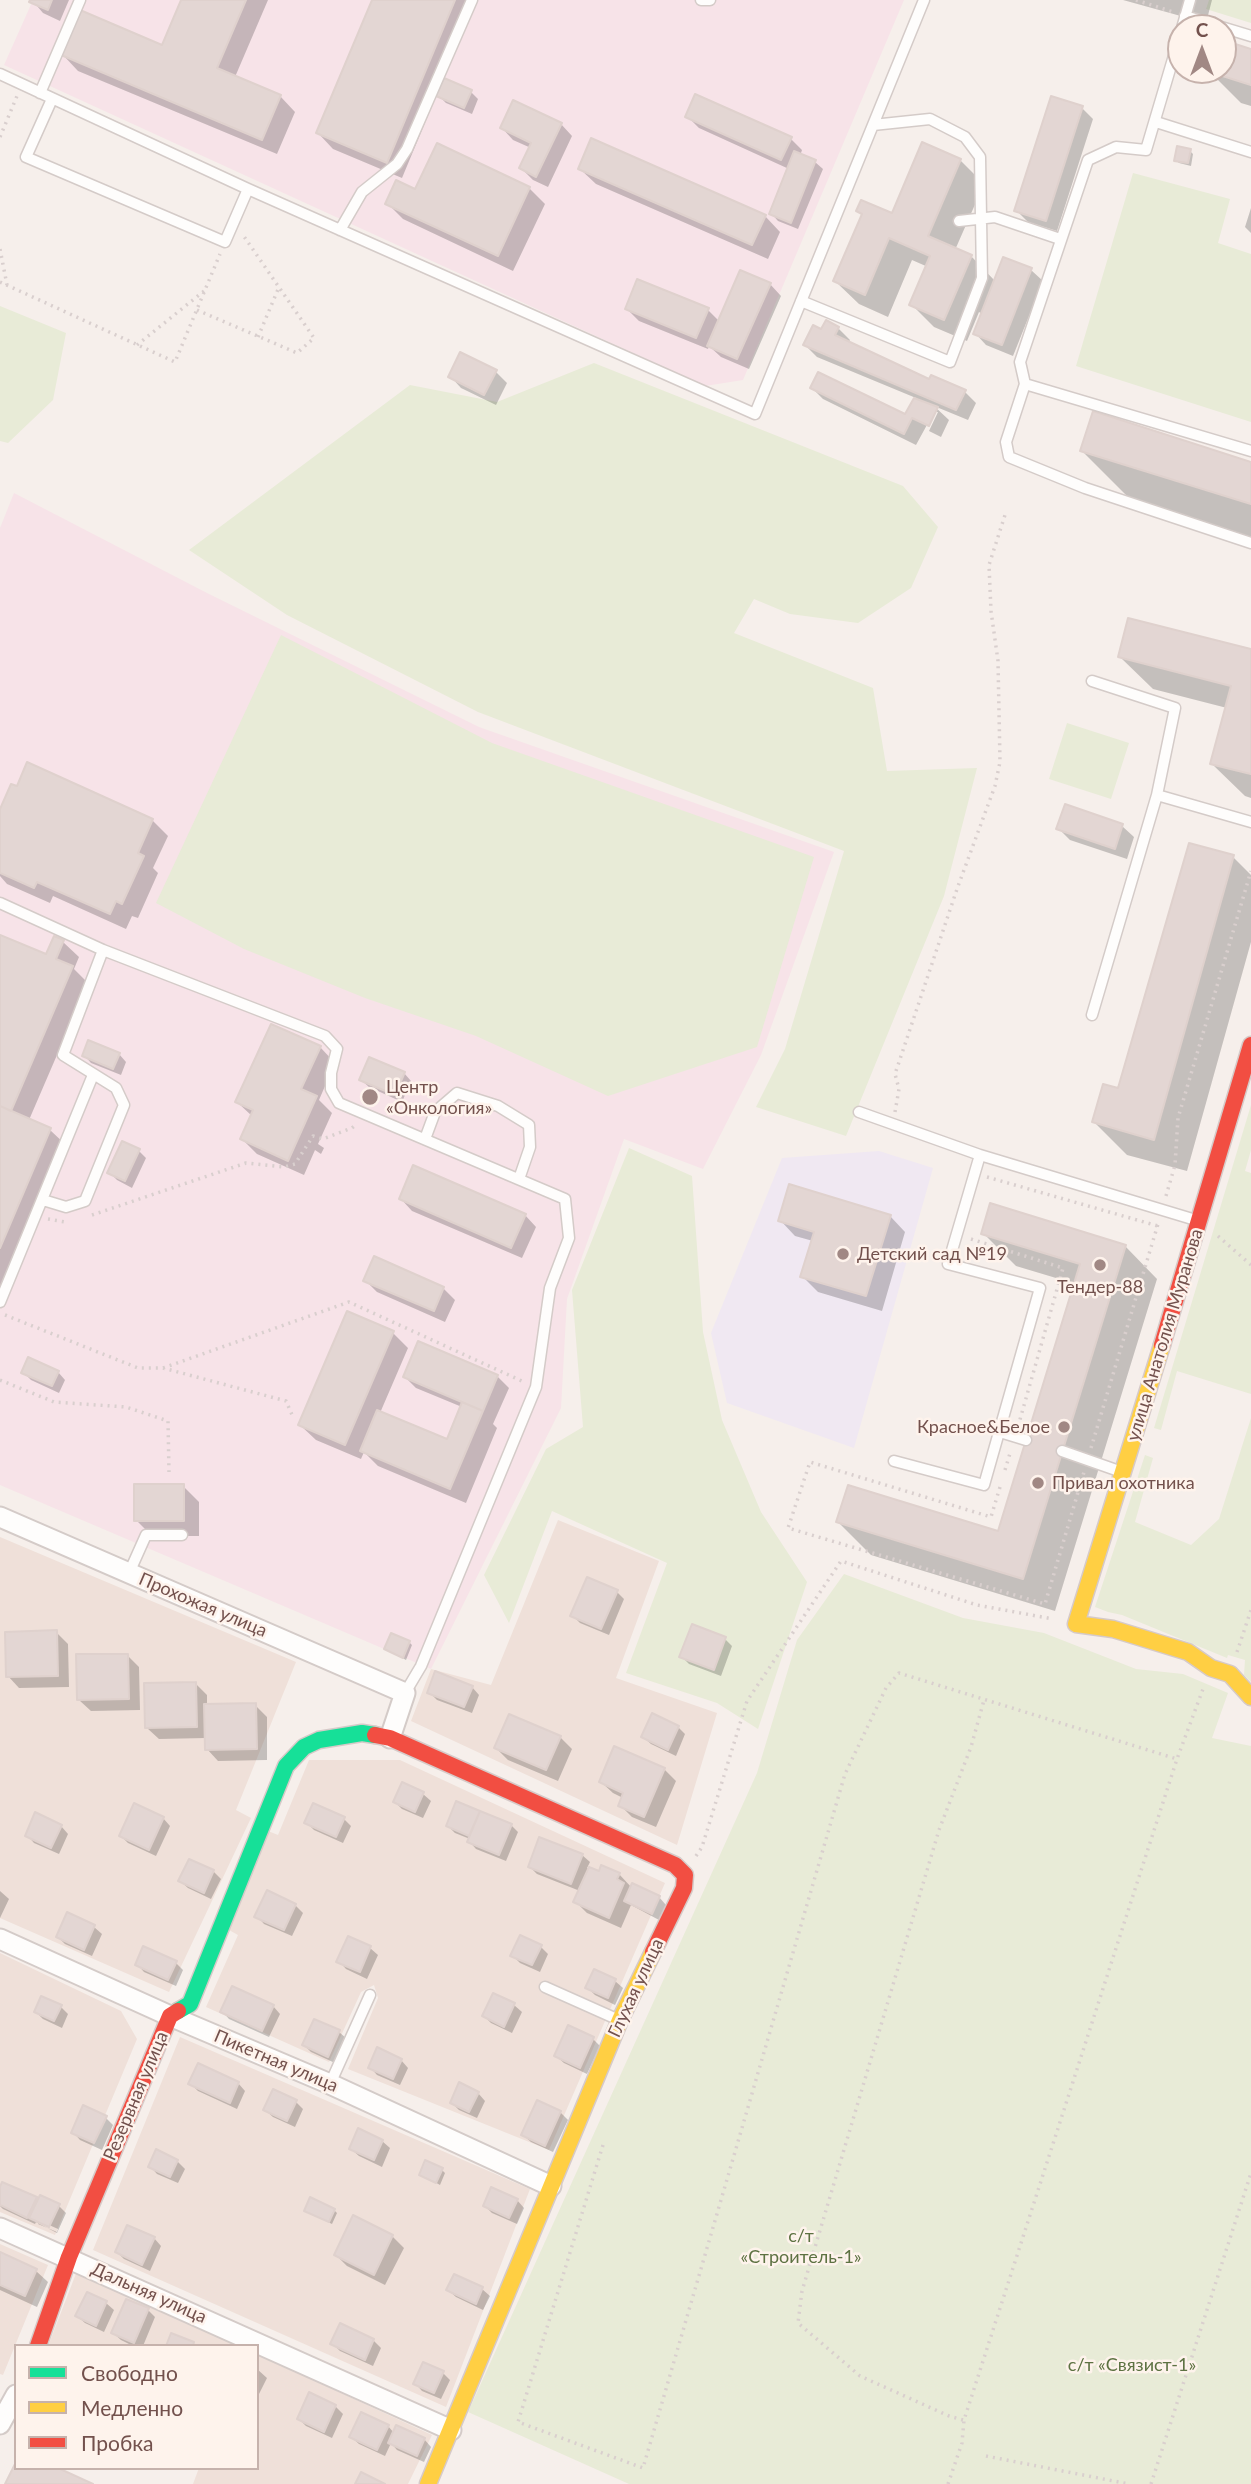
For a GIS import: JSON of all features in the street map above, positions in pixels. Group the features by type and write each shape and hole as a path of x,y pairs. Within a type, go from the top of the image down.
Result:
{"street":[{"name":"улица Анатолия Муранова","path":"1076,1624 1200,1221 1251,1045"},
{"name":"Прохожая улица","path":"0,1517 405,1693"},
{"path":"1076,1624 1113,1629 1188,1652 1212,1668 1230,1674 1251,1697"},
{"path":"405,1693 390,1738 675,1865 685,1875"},
{"name":"Резервная улица","path":"39,2344 69,2257 170,2016 190,2004 286,1766 304,1747 319,1740 339,1735 362,1734 390,1738"},
{"name":"Глухая улица","path":"428,2484 620,2020 684,1888 685,1875"},
{"name":"Пикетная улица","path":"0,1939 170,2016 330,2084 551,2186"},
{"name":"Дальняя улица","path":"0,2228 451,2430"},
{"path":"0,2424 14,2399"}],"lane":[{"path":"40,93 80,0"},
{"path":"340,230 362,192 397,164 407,149 472,0"},
{"path":"701,0 710,0"},
{"path":"0,74 248,189 755,414 924,0"},
{"path":"1167,83 1146,150 1116,147 1088,160 1020,362 1025,384 1006,442 1009,457 1085,488 1251,543"},
{"path":"52,99 26,157 225,242 248,189"},
{"path":"801,301 950,362 982,278 980,157 965,136 930,119 873,125"},
{"path":"1156,122 1251,152"},
{"path":"959,221 995,216 1060,239"},
{"path":"1025,384 1251,451"},
{"path":"1091,1015 1157,795 1175,708 1092,681"},
{"path":"1157,795 1251,822"},
{"path":"0,904 103,950 325,1036 337,1049 331,1073 331,1089 339,1103 565,1199 569,1238 550,1287 536,1387 421,1666 405,1693"},
{"path":"43,1200 66,1207 85,1201 124,1105 116,1088 63,1055 103,950"},
{"path":"0,1302 93,1075"},
{"path":"425,1139 435,1112 457,1093 498,1105 529,1125 530,1147 519,1178"},
{"path":"859,1112 980,1154 1200,1221"},
{"path":"894,1461 984,1485 1000,1432 1040,1288 948,1264 980,1154"},
{"path":"1000,1432 1026,1440"},
{"path":"1062,1451 1123,1472"},
{"path":"129,1573 146,1535 182,1535"},
{"path":"545,1987 620,2020"},
{"path":"330,2084 370,1996"}],"path":[{"path":"1136,0 1179,14"},
{"path":"0,137 22,84"},
{"path":"197,310 297,353 314,338 234,222"},
{"path":"0,282 175,362 225,242"},
{"path":"0,249 7,285"},
{"path":"258,337 279,287"},
{"path":"137,345 205,291"},
{"path":"893,1125 899,1089 895,1074 957,889 995,786 1000,762 998,661 991,611 989,565 1005,515"},
{"path":"1001,1482 991,1517 810,1462 788,1528 1045,1604 1158,1226 1175,1165 1178,1118 1251,871"},
{"path":"89,1216 246,1163 284,1167 295,1164 313,1136 323,1139 352,1128 368,1115"},
{"path":"983,1188 987,1176 1158,1226"},
{"path":"36,1216 68,1222"},
{"path":"1200,1221 1251,1265"},
{"path":"968,1239 1063,1268 1005,1471"},
{"path":"163,1368 349,1302 536,1387"},
{"path":"0,1313 138,1368 163,1368 286,1401 293,1417"},
{"path":"0,1380 54,1402 126,1407 169,1421 169,1472"},
{"path":"685,1875 702,1847 747,1701 841,1561 977,1605 1076,1624"},
{"path":"1230,1674 1251,1610"},
{"path":"948,2484 962,2443 964,2420 1177,1759 1212,1668"},
{"path":"603,2145 518,2422 643,2468 845,1774 886,1688 899,1673 1177,1759"},
{"path":"964,2420 949,2416 860,2376 798,2323 802,2291 939,1830 971,1747 984,1700"},
{"path":"1151,2484 1251,2173"},
{"path":"986,2456 1129,2484"}],"shaded area":[{"path":"33,0 904,0 743,380 705,386 4,65"},
{"name":"Центр «Онкология»","path":"14,493 207,593 479,727 834,852 761,1055 703,1169 624,1139 567,1299 561,1408 431,1669 0,1485 0,528"},
{"path":"879,1151 933,1168 854,1448 727,1403 711,1333 782,1158"},
{"path":"558,1520 659,1561 616,1678 717,1713 677,1845 411,1721 431,1669 491,1685"},
{"path":"0,1537 296,1662 236,1810 251,1818 169,1992 0,1918"},
{"path":"309,1760 400,1760 665,1883 549,2150 348,2069 378,1998 374,1985 361,1992 329,2062 206,2007 238,1935 229,1930 268,1831 278,1835"},
{"path":"0,1953 121,2011 137,2039 55,2235 0,2212"},
{"path":"180,2037 530,2189 446,2407 93,2250"},
{"path":"0,2244 48,2265 3,2375 0,2374"},
{"path":"77,2271 234,2344 49,2344"},
{"path":"259,2355 432,2435 408,2484 193,2484 198,2470 259,2470"}],"green space":[{"path":"1209,0 1251,0 1251,23 1237,19 1237,14 1222,14 1206,9"},
{"path":"1133,173 1230,199 1218,243 1251,254 1251,422 1076,366"},
{"path":"0,306 66,333 53,400 8,443 0,441"},
{"path":"594,363 903,486 938,527 911,588 858,623 790,614 754,599 734,633 873,688 887,771 977,768 944,896 846,1136 756,1107 785,1049 844,851 478,712 287,615 189,550 410,385 497,402"},
{"path":"281,635 492,743 814,857 757,1047 608,1096 476,1036 365,998 244,949 156,903"},
{"path":"1067,723 1129,743 1111,799 1049,779"},
{"path":"1251,1105 1251,1150 1245,1171 1251,1173 1251,1394 1177,1371 1161,1430 1154,1428"},
{"path":"629,1148 692,1176 703,1332 722,1420 761,1512 807,1582 758,1729 717,1703 626,1673 667,1563 552,1511 509,1623 484,1575 546,1449 583,1427 572,1290"},
{"path":"1251,1418 1251,1682 1244,1675 1245,1660 1228,1655 1227,1658 1122,1615 1095,1607 1145,1455 1153,1458 1135,1522 1191,1545 1219,1519"},
{"name":"с/т «Строитель-1»","path":"844,1574 963,1618 1044,1633 1136,1669 1183,1674 1228,1693 1212,1738 1251,1746 1251,2484 629,2484 468,2412 757,1773 797,1640"}],"building":[{"path":"52,0 48,10 29,2"},
{"path":"181,0 246,0 217,68 281,95 262,140 61,55 80,10 162,45"},
{"path":"372,0 455,0 387,163 316,133"},
{"path":"1237,44 1251,49 1251,85 1237,81"},
{"path":"444,78 472,90 464,108 436,96"},
{"path":"695,94 792,137 781,160 685,117"},
{"path":"1051,96 1083,106 1046,221 1014,211"},
{"path":"513,100 562,123 536,177 519,168 531,143 500,128"},
{"path":"591,138 766,215 752,245 578,169"},
{"path":"922,142 961,159 928,236 972,255 944,320 909,305 930,256 889,238 865,295 833,281 862,214 856,211 861,200 892,213"},
{"path":"437,143 530,187 498,256 385,204 396,180 415,189"},
{"path":"1177,146 1191,149 1188,163 1174,161"},
{"path":"794,151 816,160 791,223 769,214"},
{"path":"1003,257 1032,268 1002,345 973,334"},
{"path":"740,270 771,283 737,359 707,346"},
{"path":"637,279 709,308 696,338 625,309"},
{"path":"826,320 839,327 835,335 929,379 931,375 966,390 956,410 803,345 813,325 821,329"},
{"path":"460,352 497,370 484,395 448,377"},
{"path":"818,372 905,414 914,398 938,407 929,426 912,418 904,434 810,388"},
{"path":"1093,411 1251,462 1251,504 1080,451"},
{"path":"1128,618 1251,649 1251,774 1210,764 1231,686 1118,657"},
{"path":"27,762 153,819 138,853 144,856 122,904 116,901 110,914 37,882 34,888 0,873 0,809 11,784 17,786"},
{"path":"1065,804 1123,824 1115,849 1056,829"},
{"path":"1189,843 1234,855 1154,1140 1092,1122 1103,1084 1118,1088"},
{"path":"0,935 46,954 54,936 64,940 56,959 73,966 11,1111 0,1106"},
{"path":"271,1024 321,1046 301,1089 317,1096 288,1161 240,1139 253,1110 235,1102"},
{"path":"88,1040 120,1053 113,1069 82,1056"},
{"path":"369,1057 405,1072 395,1095 359,1080"},
{"path":"0,1106 51,1128 0,1248"},
{"path":"122,1141 140,1149 125,1181 107,1173"},
{"path":"413,1165 526,1214 511,1248 399,1199"},
{"name":"Детский сад №19","path":"789,1184 891,1215 866,1296 800,1277 814,1232 778,1221"},
{"path":"990,1203 1126,1245 1023,1579 836,1522 848,1485 998,1531 1080,1264 981,1234"},
{"path":"374,1256 444,1287 434,1311 363,1281"},
{"path":"347,1311 394,1331 345,1445 298,1425"},
{"path":"418,1341 498,1375 483,1411 403,1377"},
{"path":"28,1357 59,1371 52,1386 21,1373"},
{"path":"462,1402 483,1411 450,1489 360,1451 377,1410 447,1439"},
{"path":"134,1484 184,1484 184,1521 134,1521"},
{"path":"587,1577 618,1590 601,1629 570,1616"},
{"path":"692,1624 726,1637 714,1670 679,1657"},
{"path":"57,1630 58,1676 6,1677 5,1632"},
{"path":"391,1633 410,1641 403,1658 384,1649"},
{"path":"76,1654 128,1654 129,1699 77,1700"},
{"path":"435,1671 473,1686 464,1707 427,1693"},
{"path":"196,1682 197,1727 145,1728 144,1683"},
{"path":"256,1703 257,1749 205,1750 204,1704"},
{"path":"652,1713 679,1726 668,1750 641,1737"},
{"path":"509,1714 561,1736 546,1770 494,1748"},
{"path":"614,1746 665,1768 644,1817 618,1806 623,1793 599,1782"},
{"path":"402,1782 424,1792 415,1812 393,1802"},
{"path":"456,1801 480,1811 469,1836 446,1826"},
{"path":"134,1803 164,1817 149,1850 119,1836"},
{"path":"313,1803 345,1817 336,1837 304,1823"},
{"path":"480,1811 512,1824 499,1855 467,1842"},
{"path":"35,1812 62,1825 51,1848 25,1836"},
{"path":"539,1837 583,1854 571,1884 528,1867"},
{"path":"189,1859 214,1870 204,1893 178,1881"},
{"path":"601,1865 620,1873 617,1879 624,1883 609,1918 573,1902 589,1867 599,1871"},
{"path":"632,1883 660,1896 652,1914 624,1901"},
{"path":"267,1890 296,1904 284,1930 254,1917"},
{"path":"67,1912 95,1925 84,1950 56,1937"},
{"path":"520,1935 542,1945 532,1965 510,1956"},
{"path":"348,1936 371,1946 360,1972 336,1962"},
{"path":"143,1946 177,1961 168,1980 135,1965"},
{"path":"594,1969 616,1979 608,1998 585,1988"},
{"path":"232,1986 274,2005 262,2031 220,2012"},
{"path":"493,1993 515,2003 504,2027 482,2016"},
{"path":"41,1996 62,2005 54,2021 34,2012"},
{"path":"314,2019 340,2030 328,2057 302,2045"},
{"path":"568,2025 594,2037 580,2068 554,2056"},
{"path":"377,2047 402,2059 393,2079 368,2068"},
{"path":"198,2063 239,2082 230,2103 188,2084"},
{"path":"459,2082 479,2092 469,2112 450,2103"},
{"path":"273,2089 297,2100 287,2121 263,2110"},
{"path":"537,2100 561,2111 545,2146 521,2135"},
{"path":"83,2105 107,2116 94,2143 71,2133"},
{"path":"358,2128 383,2140 374,2160 349,2149"},
{"path":"156,2149 178,2160 170,2177 148,2167"},
{"path":"425,2160 443,2168 436,2183 419,2175"},
{"path":"2,2182 37,2197 27,2218 0,2205"},
{"path":"491,2187 518,2199 509,2218 483,2206"},
{"path":"40,2195 60,2204 49,2227 29,2218"},
{"path":"310,2197 335,2209 329,2222 304,2211"},
{"path":"353,2215 393,2235 374,2275 334,2255"},
{"path":"127,2225 155,2237 142,2265 115,2252"},
{"path":"0,2252 37,2269 25,2296 0,2285"},
{"path":"454,2274 483,2287 476,2304 446,2290"},
{"path":"87,2292 107,2301 96,2326 75,2316"},
{"path":"126,2299 149,2308 134,2343 111,2333"},
{"path":"340,2323 374,2339 365,2360 330,2344"},
{"path":"171,2333 194,2342 194,2344 167,2344"},
{"path":"423,2362 444,2371 434,2393 413,2384"},
{"path":"309,2392 336,2405 324,2432 297,2419"},
{"path":"361,2412 389,2425 377,2450 349,2437"},
{"path":"396,2425 425,2438 417,2456 388,2443"},
{"path":"14,2466 14,2470 62,2470 93,2484 5,2484"},
{"path":"361,2472 385,2484 355,2484"}],"traffic: fast":[{"path":"178,2011 190,2004 286,1766 304,1747 319,1740 362,1733 375,1735"}],"traffic: slow":[{"path":"1162,1345 1076,1624 1113,1629 1188,1652 1211,1668 1230,1674 1251,1697"},
{"path":"428,2484 620,2020 653,1952"}],"traffic: jam":[{"path":"1162,1345 1251,1045"},
{"path":"375,1735 390,1738 675,1865 685,1875 684,1888 653,1952"},
{"path":"39,2344 69,2257 170,2016 178,2011"}],"place":[{"name":"Центр «Онкология»","path":"370,1097"},
{"name":"Детский сад №19","path":"843,1254"},
{"name":"Тендер-88","path":"1100,1265"},
{"name":"Красное&Белое","path":"1064,1427"},
{"name":"Привал охотника","path":"1038,1483"}],"park label":[{"name":"с/т «Связист-1»","path":"1132,2365"}]}
